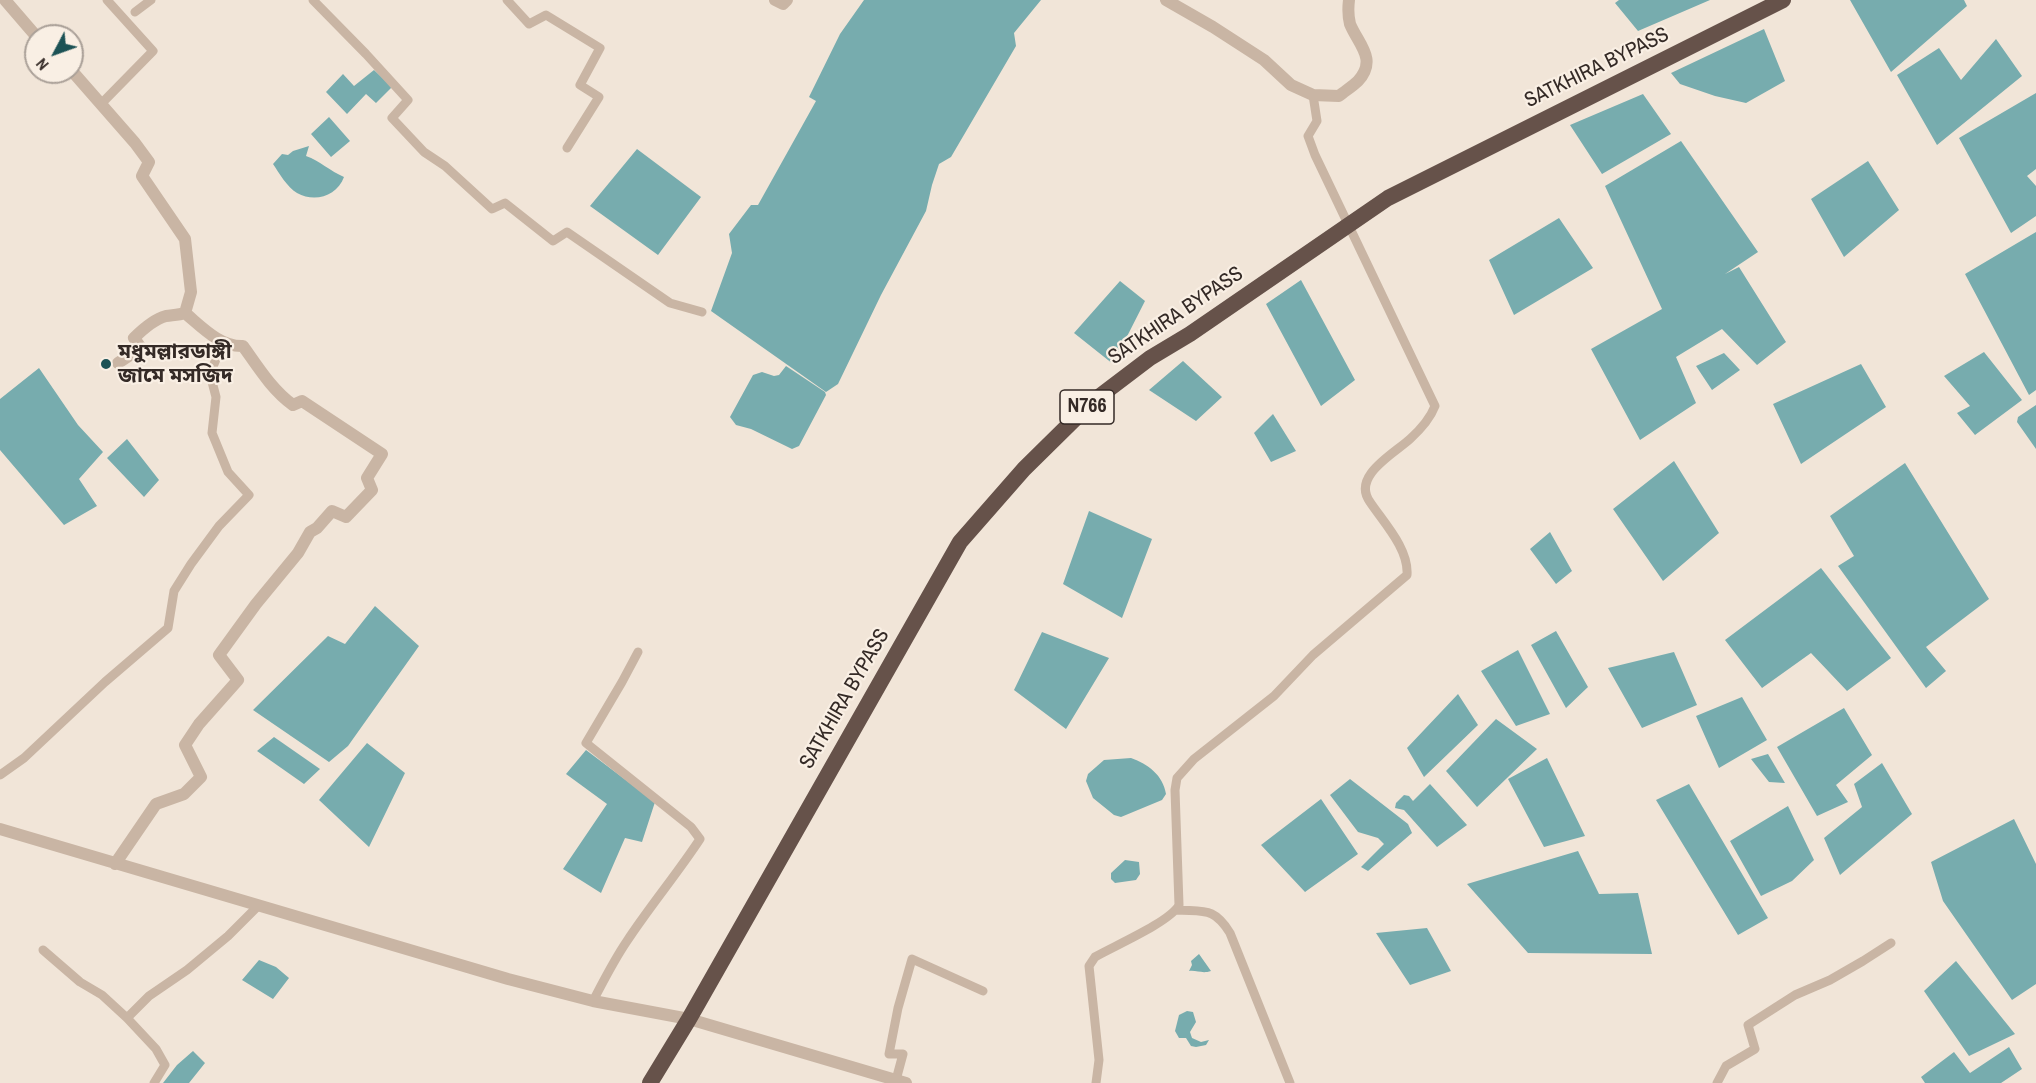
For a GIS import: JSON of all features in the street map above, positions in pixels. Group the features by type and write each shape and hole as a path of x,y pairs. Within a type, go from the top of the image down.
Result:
{"highway":[{"name":"SATKHIRA BYPASS","path":"650,1083 689,1019 960,542 1024,469 1092,402 1150,358 1190,334 1388,198 1783,0"}],"street":[{"path":"5,0 26,24"},
{"path":"90,92 102,103 153,51 107,0"},
{"path":"135,12 151,0"},
{"path":"313,0 408,100 392,118 424,152 446,166 492,209 505,203 553,241 567,232 670,303 702,312"},
{"path":"507,0 529,24 546,15 600,48 580,84 599,97 567,148"},
{"path":"775,0 783,4 787,0"},
{"path":"1166,0 1264,60 1291,86 1313,95 1339,96 1359,80 1366,65 1366,52 1351,24 1349,0"},
{"path":"83,84 135,143 148,162 142,176 185,239 191,292 185,313"},
{"path":"1096,1083 1099,1060 1089,966 1095,957 1177,910 1179,894 1175,783 1180,773 1194,759 1274,696 1313,655 1407,575 1408,564 1400,547 1367,498 1367,482 1375,467 1409,440 1429,419 1435,406 1314,155 1308,136 1317,120 1313,95"},
{"path":"115,864 156,804 184,794 201,777 186,745 199,724 238,680 219,655 256,604 298,553 310,532 317,528 332,511 346,517 372,490 367,478 382,454 302,401 293,405 263,375 243,346 223,342 185,313"},
{"path":"118,363 141,348 134,338 144,329 166,316 175,317 185,313"},
{"path":"0,776 24,758 105,682 168,628 174,591 219,526 249,495 228,472 212,433 216,397 210,374 223,342"},
{"path":"593,1001 609,969 628,940 700,839 691,827 586,743 638,652"},
{"path":"0,829 508,979 593,1001 689,1019 901,1081 903,1054 889,1054 898,1008 912,959 983,991"},
{"path":"127,1018 149,996 187,970 228,936 259,905"},
{"path":"1177,910 1213,913 1230,933 1290,1083"},
{"path":"1717,1083 1726,1066 1755,1049 1748,1025 1795,995 1847,970 1891,943"},
{"path":"43,950 80,982 102,995 156,1049 165,1065 154,1083"}],"water":[{"path":"864,0 1041,0 1014,33 1016,46 951,157 939,164 926,211 881,295 838,384 826,392 711,311 732,253 729,234 751,205 758,205 816,101 809,97 840,34"},
{"path":"1619,0 1710,0 1638,31 1615,3"},
{"path":"1850,0 1964,0 1967,6 1891,72"},
{"path":"1764,29 1785,81 1746,103 1715,96 1680,84 1671,73"},
{"path":"1996,39 2022,76 1937,145 1897,75 1939,48 1961,80"},
{"path":"374,70 392,87 376,103 366,94 347,114 326,92 343,74 354,86"},
{"path":"2036,93 2036,169 2027,176 2036,186 2036,216 2011,233 1959,138"},
{"path":"1643,94 1671,134 1602,174 1570,125"},
{"path":"329,117 350,141 331,157 311,134"},
{"path":"1681,141 1758,252 1725,274 1739,267 1786,342 1757,365 1722,329 1676,357 1696,403 1640,440 1591,349 1662,309 1605,186"},
{"path":"309,146 306,156 344,177 336,189 325,196 311,197 297,193 287,184 273,164 282,154 288,155"},
{"path":"637,149 701,197 658,255 590,206"},
{"path":"1868,161 1899,210 1844,257 1811,199"},
{"path":"1559,218 1593,268 1514,315 1489,260"},
{"path":"2036,232 2036,390 2029,395 1965,274"},
{"path":"1301,280 1355,380 1321,406 1266,304"},
{"path":"1120,281 1145,301 1113,364 1074,333"},
{"path":"1984,352 2022,400 1975,435 1957,413 1970,406 1944,376"},
{"path":"1724,353 1740,370 1712,390 1696,366"},
{"path":"1183,361 1222,397 1196,421 1149,390"},
{"path":"1861,364 1886,407 1801,464 1773,404"},
{"path":"786,366 825,392 826,395 799,446 792,449 751,429 736,425 730,417 753,375 762,372 774,376 779,375"},
{"path":"39,368 78,425 103,452 79,479 97,506 64,525 0,450 0,399"},
{"path":"2036,405 2036,449 2017,422 2018,417"},
{"path":"1273,414 1296,451 1271,462 1254,433"},
{"path":"127,439 159,480 144,497 107,458"},
{"path":"1674,461 1719,533 1663,581 1613,509"},
{"path":"1905,463 1989,599 1926,647 1946,671 1926,688 1838,566 1854,556 1830,516"},
{"path":"1089,511 1152,539 1122,618 1063,584"},
{"path":"1550,532 1572,571 1556,584 1530,549"},
{"path":"1821,568 1891,658 1847,691 1811,653 1762,688 1725,640"},
{"path":"375,606 419,646 348,746 329,762 253,710 328,636 345,644"},
{"path":"1556,631 1588,687 1566,708 1531,645"},
{"path":"1042,632 1109,658 1066,729 1014,690"},
{"path":"1518,650 1550,714 1516,726 1481,671"},
{"path":"1674,652 1697,705 1642,728 1608,668"},
{"path":"1458,694 1478,725 1424,777 1407,748"},
{"path":"1742,697 1767,740 1719,768 1696,716"},
{"path":"1844,708 1872,755 1836,785 1848,802 1817,816 1777,747"},
{"path":"1496,719 1537,749 1477,807 1446,771"},
{"path":"274,737 320,769 304,784 257,751"},
{"path":"367,743 405,773 369,847 319,800"},
{"path":"586,750 655,802 642,842 625,838 601,893 563,869 607,804 566,774"},
{"path":"1768,754 1785,783 1769,782 1751,759"},
{"path":"1131,758 1154,771 1162,781 1166,794 1162,800 1121,817 1114,815 1093,798 1086,781 1088,774 1104,760"},
{"path":"1547,758 1585,836 1544,847 1508,779"},
{"path":"1882,763 1912,814 1840,875 1824,838 1862,807 1854,784"},
{"path":"1350,779 1408,824 1412,833 1368,871 1361,867 1384,844 1378,838 1358,832 1330,795"},
{"path":"1430,784 1467,825 1437,847 1404,810 1395,808 1396,803 1404,795 1409,796 1413,801"},
{"path":"1689,784 1768,918 1738,935 1656,800"},
{"path":"1321,799 1358,854 1305,892 1261,845"},
{"path":"1788,806 1814,860 1792,881 1761,896 1730,841"},
{"path":"2014,819 2036,864 2036,984 2012,1000 1943,901 1931,862"},
{"path":"1578,851 1599,894 1638,893 1652,954 1528,953 1467,884"},
{"path":"1125,860 1139,862 1140,874 1136,880 1115,883 1111,879 1111,873"},
{"path":"1427,928 1451,971 1410,985 1376,933"},
{"path":"1199,954 1211,971 1189,971 1191,961"},
{"path":"259,960 276,967 289,978 273,999 242,980"},
{"path":"1956,961 2015,1034 1969,1056 1924,991"},
{"path":"1187,1011 1193,1012 1196,1022 1190,1032 1192,1038 1201,1042 1209,1040 1206,1045 1191,1046 1186,1038 1179,1038 1175,1031 1179,1015"},
{"path":"2009,1047 2022,1069 2001,1083 1925,1083 1921,1077 1954,1052 1970,1073"},
{"path":"193,1051 205,1063 189,1083 163,1083 177,1065"}],"place":[{"name":"মধুমল্লারডাঙ্গী জামে মসজিদ","path":"106,364"}]}
